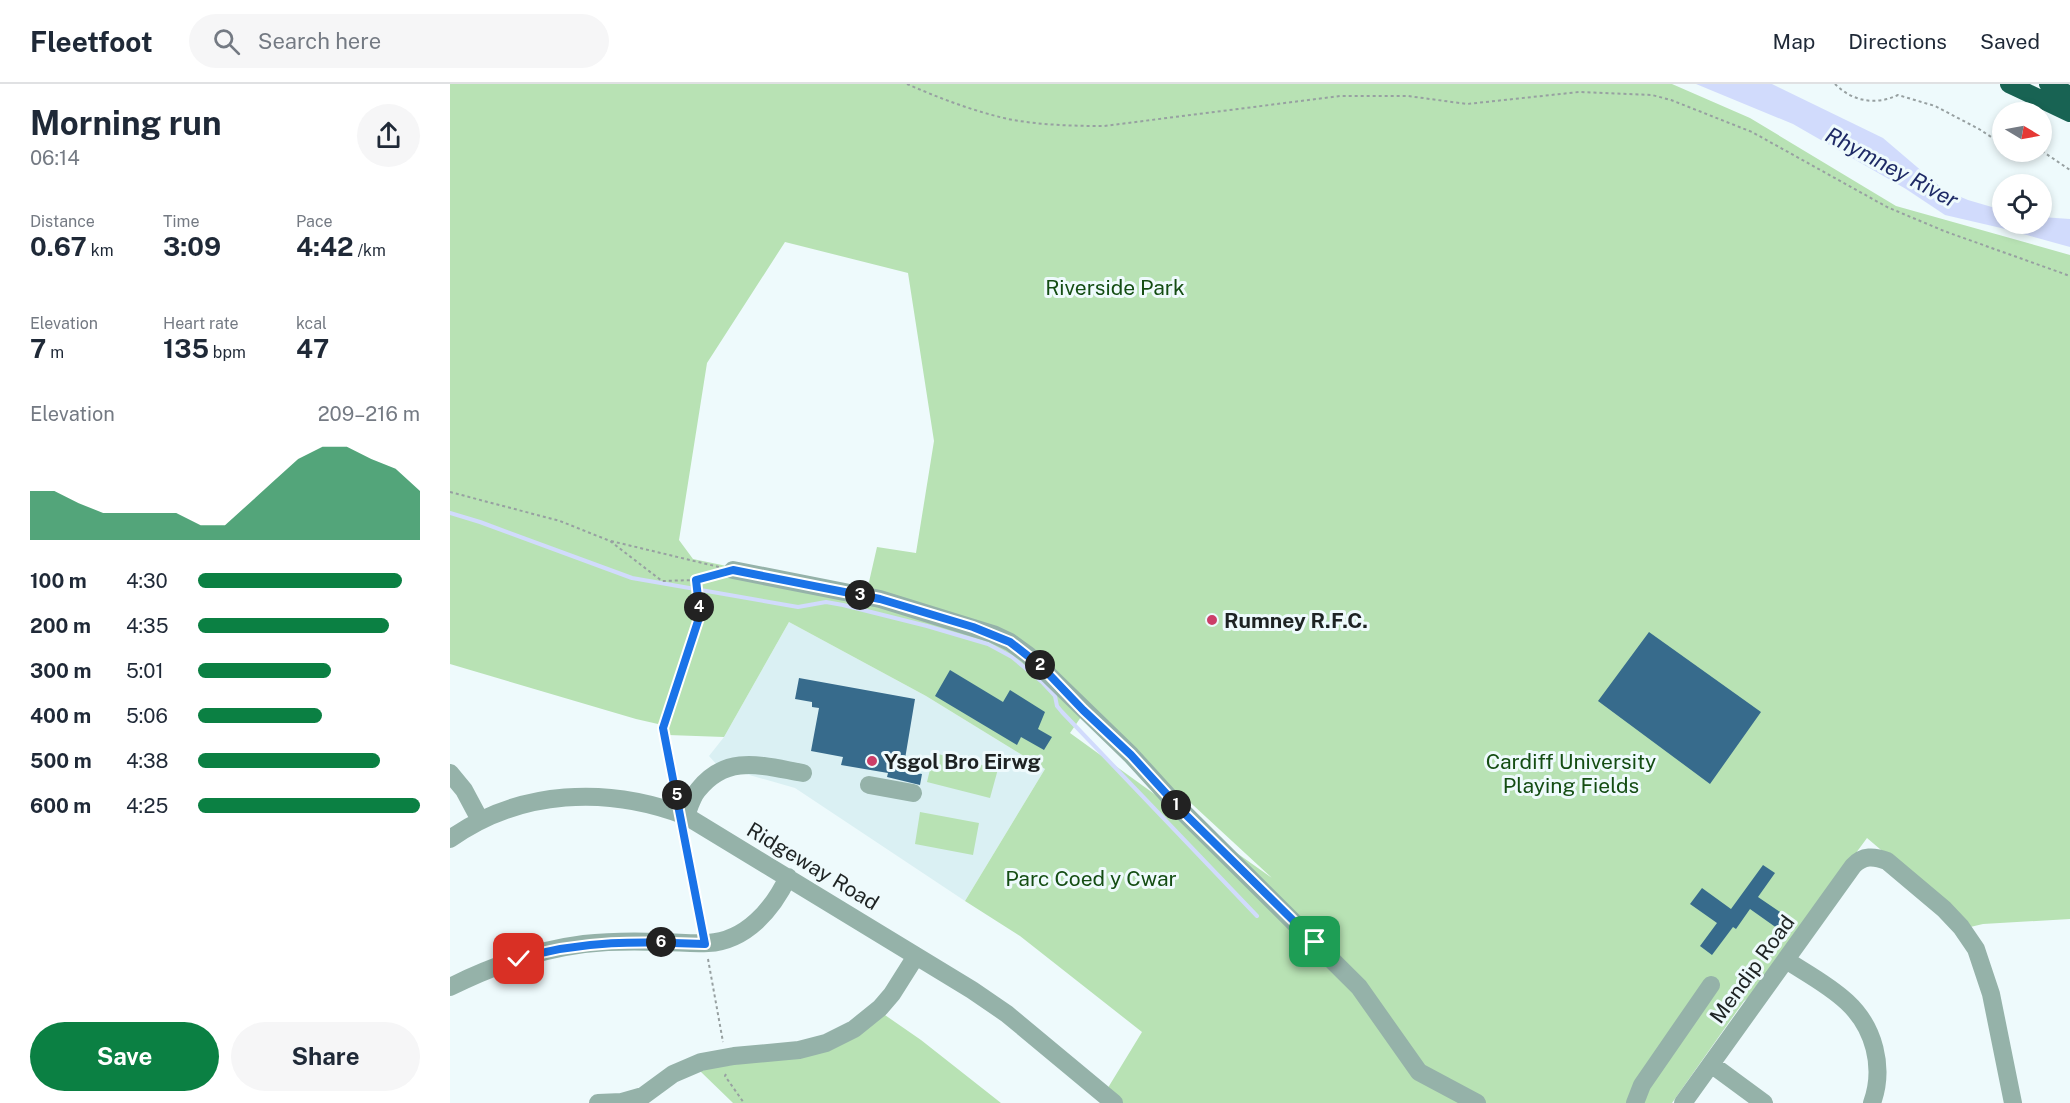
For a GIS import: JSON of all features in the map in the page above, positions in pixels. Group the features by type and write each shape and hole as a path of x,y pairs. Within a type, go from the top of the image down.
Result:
{"highway":[{"path":"2009,84 2070,113"},
{"path":"2048,84 2070,95"}],"street":[{"path":"733,570 880,599 993,634 1019,648 1042,667 1131,755 1182,811 1359,987 1419,1072 1477,1103"},
{"path":"683,815 696,791 716,771 750,763 803,772"},
{"path":"450,773 464,790 480,820"},
{"path":"869,785 914,793"},
{"name":"Ridgeway Road","path":"450,839 480,820 510,808 531,802 577,796 644,802 683,815 788,877 1007,1014 1114,1103"},
{"name":"Mendip Road","path":"1683,1103 1857,862 1867,857 1879,857 1887,861 1944,909 1971,942 1980,958 1991,994 2013,1103"},
{"path":"450,987 503,964 583,944 629,941 705,944 730,938 754,924 770,908 788,877"},
{"path":"598,1103 622,1102 643,1096 681,1070 701,1062 725,1057 800,1050 826,1043 854,1029 880,1008 892,994 916,956"},
{"path":"1786,960 1835,992 1862,1020 1877,1060 1872,1103"},
{"path":"1635,1103 1642,1084 1711,985"},
{"path":"1711,1064 1764,1103"}],"path":[{"path":"908,84 951,102 1006,118 1072,126 1104,126 1340,96 1408,96 1467,104 1579,92 1652,95 1681,103 1752,132 1887,207 1944,231 2070,276"},
{"path":"1835,84 1845,94 1877,102 1898,95 1935,106 1992,137"},
{"path":"2052,158 2070,170"},
{"path":"450,492 560,521 610,541 733,570"},
{"path":"610,541 662,580 696,580 733,570"},
{"path":"696,580 700,615 663,728 683,815 727,1069 725,1076 744,1103"}],"shaded area":[{"name":"Ysgol Bro Eirwg","path":"789,622 926,696 1045,769 965,901 795,788 718,766 709,756 724,737"}],"green space":[{"path":"450,84 1672,84 1750,118 1896,206 2070,255 2070,919 1983,924 1966,928 1948,907 1867,838 1751,996 1744,1001 1672,1103 1121,1103 1106,1091 1142,1032 1020,936 965,901 1045,769 926,696 789,622 724,737 668,735 681,798 672,800 658,724 450,664","holes":["785,242 908,273 934,441 916,553 877,547 869,582 871,589 1018,638 1049,661 1041,672 990,638 765,574 693,559 679,540 707,363","1081,717 1164,801 1070,733","1180,793 1272,878 1169,805"]},
{"path":"934,753 998,769 990,798 927,782"},
{"path":"920,812 979,823 973,855 915,844"},
{"path":"882,1013 921,1040 1001,1103 733,1103 700,1071 779,1058"}],"water":[{"name":"Rhymney River","path":"1696,84 1772,84 1883,138 1944,190 1992,207 1992,226 1945,215 1906,189 1793,124"},
{"path":"2052,218 2070,219 2070,247 2023,234 2052,234"}],"building":[{"path":"1649,632 1761,712 1710,784 1598,701"},
{"path":"950,670 1003,702 1010,690 1045,712 1038,729 1052,737 1044,750 1021,737 1017,745 935,696"},
{"path":"799,678 915,699 903,771 922,774 920,785 887,777 888,773 841,765 843,757 811,751 819,708 812,707 812,702 795,699"},
{"path":"1763,865 1775,873 1758,897 1789,918 1781,931 1750,909 1736,929 1733,927 1712,955 1700,946 1717,923 1690,904 1702,888 1731,909"}],"waterway":[{"path":"450,513 632,578 798,607 826,602 843,605 988,644 1012,657 1042,682 1055,696 1057,706 1062,712 1257,916"}],"place":[{"name":"Rumney R.F.C.","path":"1212,620"},
{"name":"Ysgol Bro Eirwg","path":"872,761"}],"route":[{"path":"519,959 560,948 606,942 705,944 663,728 700,615 696,580 733,570 880,599 973,627 1010,642 1042,667 1131,755 1182,811 1315,942"}],"park label":[{"name":"Riverside Park","path":"1115,287"},
{"name":"Cardiff University Playing Fields","path":"1571,773"},
{"name":"Parc Coed y Cwar","path":"1091,878"}]}
